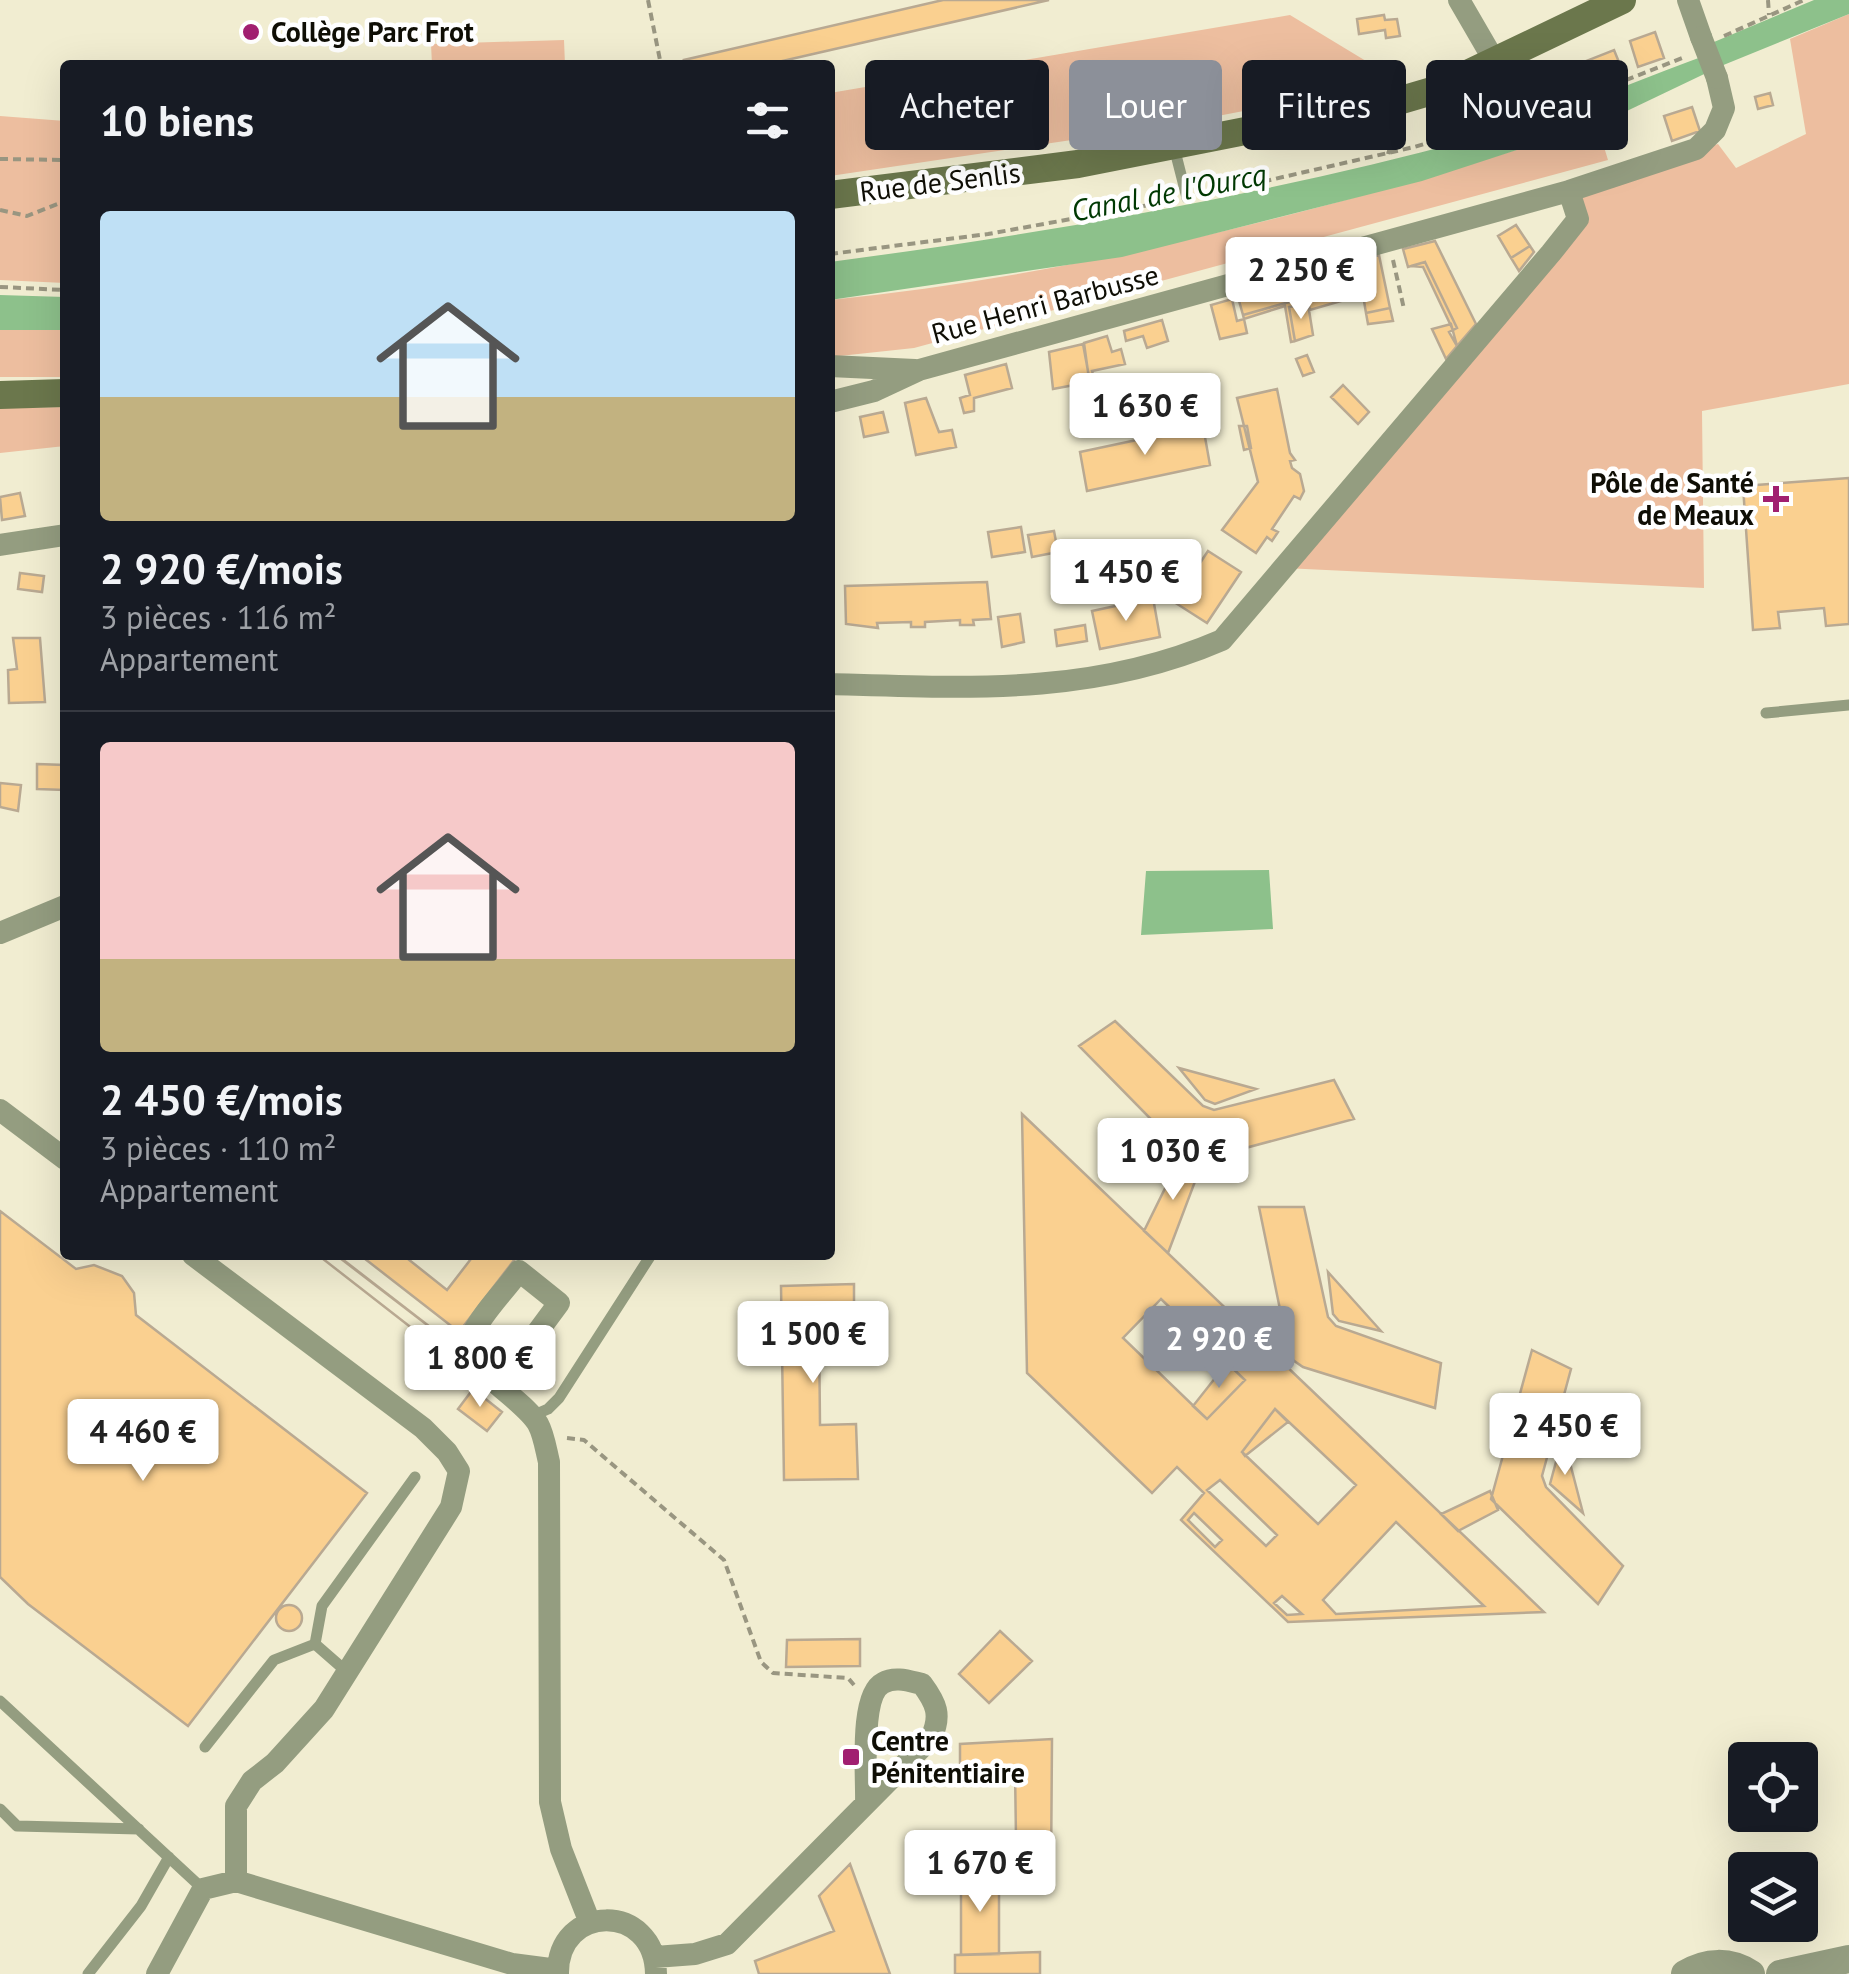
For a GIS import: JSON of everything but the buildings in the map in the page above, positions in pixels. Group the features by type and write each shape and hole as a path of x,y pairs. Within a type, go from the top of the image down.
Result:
{"main road":[{"name":"Rue de Senlis","path":"1499,60 1622,0"},
{"name":"Rue de Senlis","path":"1222,137 1398,101 1426,90"},
{"name":"Rue de Senlis","path":"835,194 978,179 1156,150"},
{"path":"0,395 60,393"}],"street":[{"path":"1458,0 1494,60"},
{"name":"Rue Henri Barbusse","path":"835,401 874,391 919,370 1569,191 1696,148 1715,130 1724,108 1688,0"},
{"path":"835,684 1012,689 1133,670 1180,658 1222,640 1552,254 1578,219 1569,191"},
{"path":"835,366 919,370"},
{"path":"0,545 60,535"},
{"path":"0,933 60,908"},
{"path":"0,1110 60,1155"},
{"path":"200,1260 423,1428 448,1452 458,1471 451,1507 324,1710 276,1763 252,1781 236,1806 236,1881"},
{"path":"500,1383 559,1303 519,1272 470,1337 475,1366 500,1383 537,1425 549,1462 550,1802 562,1848 590,1922"},
{"path":"156,1974 203,1888 236,1881 512,1964 558,1972 566,1941 590,1922 622,1922 637,1930 655,1965 727,1944 931,1738 939,1721 935,1701 922,1684 896,1679 881,1683 868,1699 866,1803"},
{"path":"1780,1974 1849,1959"},
{"path":"1685,1974 1707,1964 1726,1964 1751,1974"},
{"path":"1840,1974 1849,1969"}],"lane":[{"path":"1175,150 1187,198"},
{"path":"1766,713 1849,705"},
{"path":"537,1425 559,1398 648,1260"},
{"path":"314,1644 322,1606 416,1476"},
{"path":"314,1644 347,1672"},
{"path":"205,1747 274,1660 314,1644"},
{"path":"0,1702 203,1888"},
{"path":"0,1808 17,1826 139,1830"},
{"path":"88,1974 141,1906 168,1857"}],"path":[{"path":"648,0 661,60"},
{"path":"1768,0 1768,16"},
{"path":"835,253 988,234 1187,198 1471,131 1567,103 1804,0"},
{"path":"0,159 60,160"},
{"path":"0,210 27,216 60,204"},
{"path":"1389,241 1404,309"},
{"path":"0,287 60,290"},
{"path":"537,1425 584,1440 724,1560 761,1662 773,1673 848,1678 868,1699"}],"shaded area":[{"path":"1814,0 1849,0 1849,14 1721,66 1628,110 1628,85 1715,52 1714,42"},
{"path":"1849,14 1849,384 1702,411 1704,588 1284,568 1578,219 1569,191 1718,144 1736,168 1806,134 1790,39"},
{"path":"1290,15 1364,60 1242,60 1242,111 1222,115 1222,60 1069,60 1069,140 1049,143 1049,60 1025,60"},
{"path":"564,40 565,60 432,60 431,44"},
{"path":"865,87 865,150 1005,150 835,175 835,92"},
{"path":"0,116 60,121 60,283 0,280"},
{"path":"1428,150 1517,150 1422,181 1122,257 835,299 835,261 1153,211"},
{"path":"1516,150 1605,150 1608,160 914,348 835,356 835,299 1025,273 1122,254 1314,209"},
{"path":"0,295 60,297 60,330 0,330"},
{"path":"0,330 60,330 60,377 0,377"},
{"path":"60,407 60,447 0,453 0,408"},
{"path":"1269,870 1273,929 1141,935 1146,871"}],"place":[{"name":"Collège Parc Frot","path":"251,32"},
{"name":"Pôle de Santé de Meaux","path":"1776,499"},
{"name":"Centre Pénitentiaire","path":"851,1757"}],"water label":[{"name":"Canal de l'Ourcq","path":"1169,193"}]}
